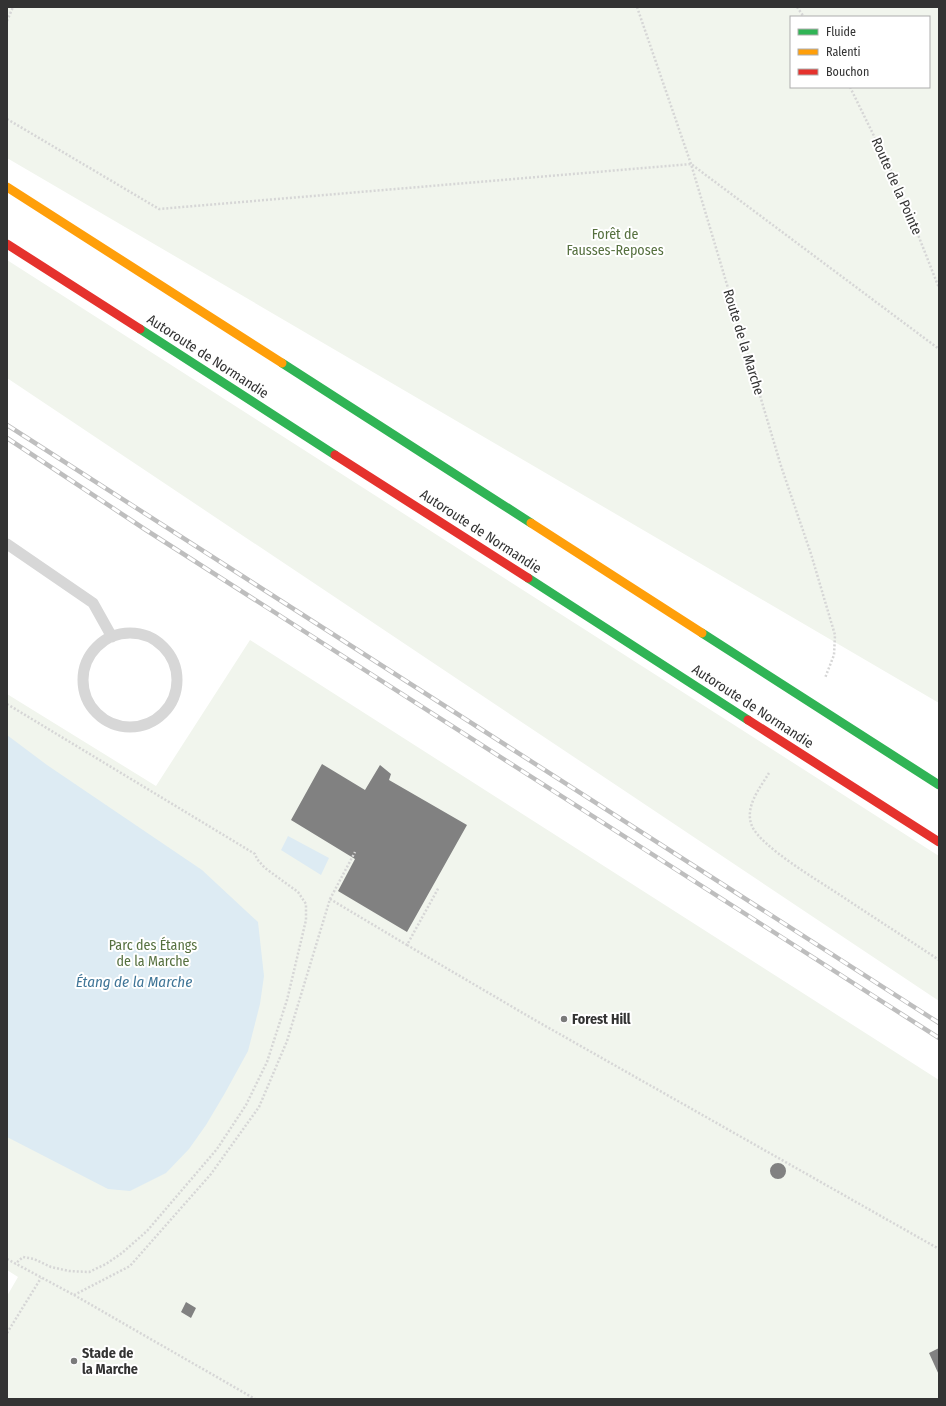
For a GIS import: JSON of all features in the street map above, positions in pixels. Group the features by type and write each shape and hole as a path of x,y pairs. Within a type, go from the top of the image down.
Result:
{"highway":[{"path":"7,187 939,784"},
{"name":"Autoroute de Normandie","path":"7,244 939,842"}],"lane":[{"path":"7,544 93,603 112,636"},
{"path":"124,633 136,633 148,637 158,643 167,652 173,662 177,674 173,698 167,709 158,718 148,723 123,727 112,723 101,717 86,698 83,686 83,674 86,662 93,651 102,642 112,636 124,633"}],"path":[{"path":"7,21 13,7"},
{"name":"Route de la Marche","path":"637,7 691,164 782,466 811,554 835,635 834,655 825,678"},
{"path":"797,7 803,16"},
{"name":"Route de la Pointe","path":"850,88 900,188 939,288"},
{"path":"7,119 159,209 691,164 939,348"},
{"path":"7,704 255,854 257,859 265,868 298,892 306,904 306,920 287,1000 267,1062 246,1105 217,1149 147,1231 122,1253 106,1264 89,1272 69,1271 51,1267 34,1259 23,1258 15,1264"},
{"path":"769,773 751,804 750,814 752,826 762,840 793,864 939,960"},
{"path":"74,1295 130,1266 211,1174 259,1107 287,1041 330,899 355,852"},
{"path":"407,945 439,887"},
{"path":"330,899 533,1019 939,1248"},
{"path":"7,1259 74,1295 255,1399"},
{"path":"7,1333 41,1278"}],"green space":[{"name":"Forêt de Fausses-Reposes","path":"7,7 939,7 939,703 7,158"},
{"path":"7,260 939,856 939,1001 7,378"},
{"name":"Forest Hill","path":"250,640 939,1080 939,1399 7,1399 7,1296 18,1277 7,1270 7,694 156,786"}],"water":[{"name":"Étang de la Marche","path":"7,735 47,765 202,870 258,922 264,976 260,1004 248,1051 206,1125 189,1149 166,1173 130,1191 108,1189 7,1137"},
{"path":"288,836 329,858 321,875 281,850"}],"building":[{"path":"322,764 365,790 380,765 391,774 389,780 467,825 407,932 338,891 355,859 291,820"},
{"path":"778,1163 785,1168 786,1171 781,1178 778,1179 771,1174 770,1171 775,1164"},
{"path":"186,1302 196,1308 191,1318 181,1312"},
{"path":"939,1348 939,1375 929,1353"}],"railway":[{"path":"7,425 939,1023"},
{"path":"7,438 146,530 939,1038"}],"traffic: fast":[{"path":"140,329 335,455"},
{"path":"282,363 531,523"},
{"path":"528,578 748,720"},
{"path":"702,633 939,785"}],"traffic: slow":[{"path":"7,187 282,363"},
{"path":"531,523 702,633"}],"traffic: jam":[{"path":"7,244 140,329"},
{"path":"335,455 528,578"},
{"path":"748,720 939,842"}],"place":[{"name":"Forest Hill","path":"564,1019"},
{"name":"Stade de la Marche","path":"74,1361"}],"park label":[{"name":"Parc des Étangs de la Marche","path":"153,954"}]}
